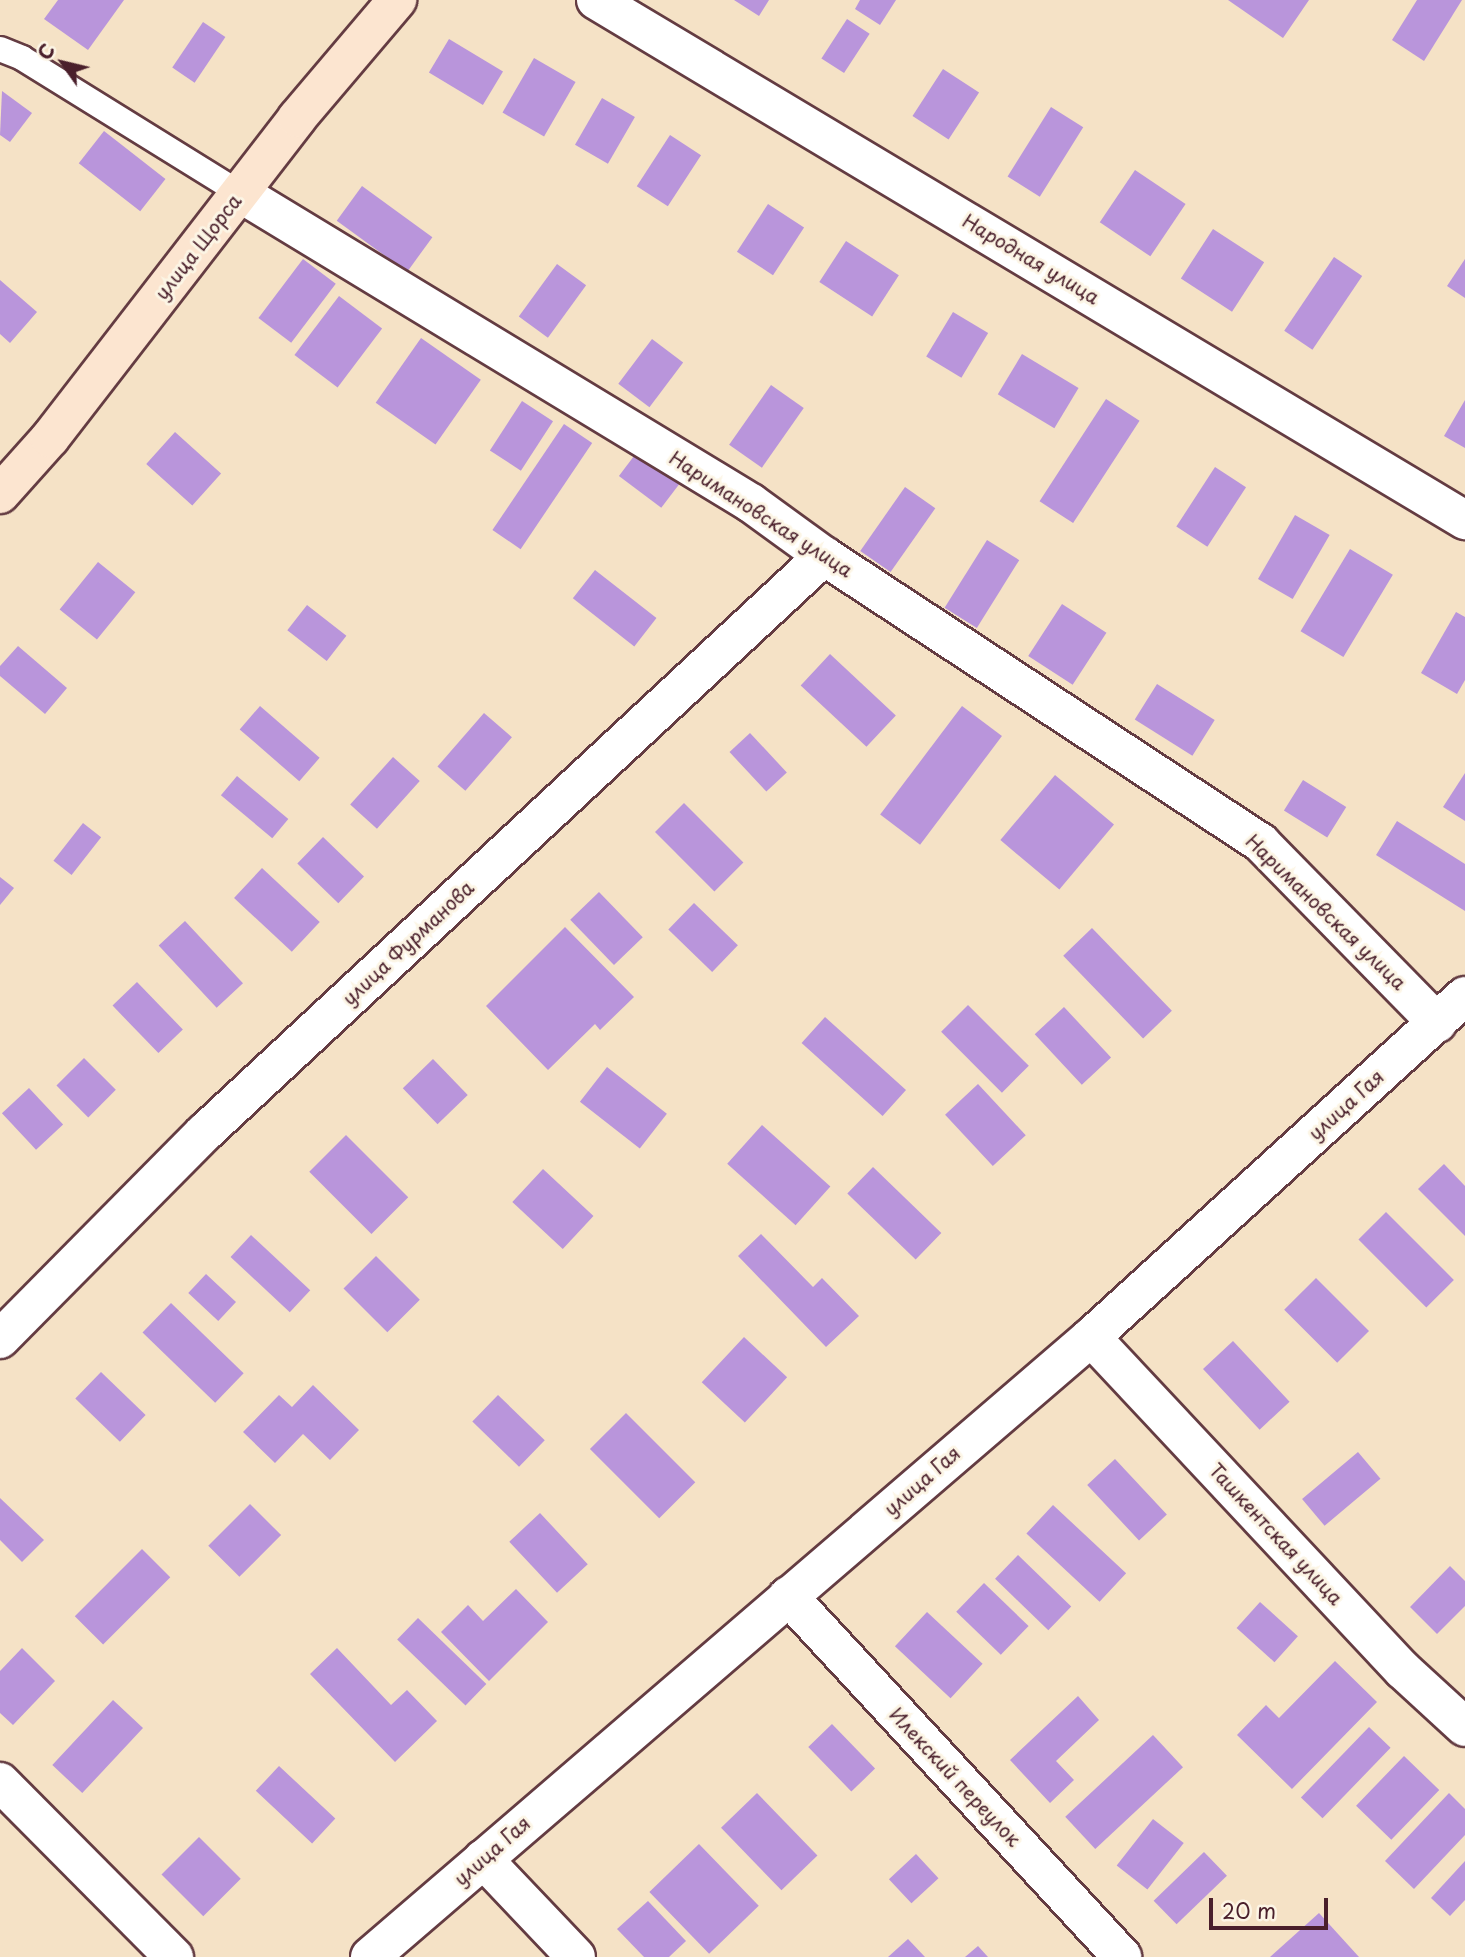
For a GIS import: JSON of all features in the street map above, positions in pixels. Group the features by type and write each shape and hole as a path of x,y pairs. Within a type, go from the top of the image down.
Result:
{"main road":[{"name":"улица Щорса","path":"0,494 50,438 297,118 397,0"}],"street":[{"name":"Народная улица","path":"596,0 1465,520"},
{"name":"Наримановская улица","path":"240,193 751,503 824,556 1261,843 1437,1023"},
{"name":"улица Фурманова","path":"0,1339 204,1133 824,556"},
{"name":"улица Гая","path":"370,1957 1091,1337 1465,996"},
{"name":"Ташкентская улица","path":"1091,1337 1403,1670 1465,1727"},
{"name":"Илекский переулок","path":"788,1596 1122,1957"},
{"path":"0,1782 174,1957"},
{"path":"483,1859 576,1957"}],"lane":[{"name":"Наримановская улица","path":"0,49 22,58 240,193"}],"building":[{"path":"58,0 124,0 88,50 44,19"},
{"path":"734,0 769,0 759,16"},
{"path":"860,0 896,0 880,25 855,9"},
{"path":"1228,0 1309,0 1283,38"},
{"path":"1417,0 1462,0 1424,61 1392,40"},
{"path":"847,19 870,34 844,73 821,58"},
{"path":"203,22 225,37 195,83 172,68"},
{"path":"449,39 503,71 483,105 429,72"},
{"path":"534,58 576,82 544,137 502,113"},
{"path":"943,69 979,92 949,139 913,116"},
{"path":"2,91 32,113 10,142 0,135"},
{"path":"602,98 635,117 608,164 575,145"},
{"path":"1051,107 1083,127 1040,197 1008,177"},
{"path":"104,131 165,179 140,211 79,163"},
{"path":"670,135 701,155 668,206 637,186"},
{"path":"1135,170 1186,204 1150,256 1100,222"},
{"path":"362,186 432,237 407,272 337,221"},
{"path":"768,204 804,227 773,275 737,252"},
{"path":"1213,229 1264,262 1232,312 1181,278"},
{"path":"846,241 899,275 872,316 819,282"},
{"path":"1334,257 1362,276 1312,350 1284,331"},
{"path":"303,259 336,284 291,343 258,318"},
{"path":"1465,259 1465,298 1447,286"},
{"path":"557,264 586,285 548,338 519,317"},
{"path":"0,280 37,312 10,343 0,334"},
{"path":"339,296 382,328 338,388 294,355"},
{"path":"953,312 988,333 961,378 926,357"},
{"path":"421,338 481,380 435,445 376,403"},
{"path":"652,339 683,362 649,407 618,384"},
{"path":"1022,354 1079,388 1054,428 998,394"},
{"path":"771,385 804,408 762,468 729,445"},
{"path":"1106,399 1140,421 1073,523 1040,501"},
{"path":"1465,400 1465,448 1444,436"},
{"path":"522,401 553,421 521,471 490,450"},
{"path":"564,424 592,443 521,549 492,530"},
{"path":"175,432 221,473 192,505 146,464"},
{"path":"637,452 679,484 661,508 619,476"},
{"path":"1215,467 1246,487 1207,547 1176,527"},
{"path":"905,487 935,508 891,572 860,551"},
{"path":"1295,515 1330,535 1293,599 1258,579"},
{"path":"987,540 1019,560 977,628 945,608"},
{"path":"1350,549 1393,575 1343,657 1301,631"},
{"path":"98,562 135,592 97,640 60,609"},
{"path":"595,570 656,618 634,646 573,598"},
{"path":"1062,604 1106,633 1073,685 1028,656"},
{"path":"307,605 346,636 327,661 287,630"},
{"path":"1456,612 1465,617 1465,680 1457,694 1421,673"},
{"path":"18,646 67,688 45,714 0,676 0,666"},
{"path":"830,654 896,715 866,747 801,685"},
{"path":"1157,684 1215,720 1192,756 1135,720"},
{"path":"260,706 320,758 299,781 240,729"},
{"path":"962,706 1002,736 920,845 880,815"},
{"path":"484,713 512,737 465,791 437,767"},
{"path":"750,733 787,772 766,792 730,752"},
{"path":"393,757 420,781 377,829 350,805"},
{"path":"1465,773 1465,821 1443,807"},
{"path":"1055,775 1114,824 1059,890 1000,840"},
{"path":"237,776 288,819 272,838 221,795"},
{"path":"1303,780 1346,807 1327,838 1284,811"},
{"path":"684,803 743,862 714,891 655,832"},
{"path":"1397,821 1465,864 1465,911 1376,855"},
{"path":"83,823 101,837 72,875 53,861"},
{"path":"323,837 364,877 338,903 297,864"},
{"path":"262,868 320,922 292,952 234,898"},
{"path":"0,877 14,888 0,905"},
{"path":"599,892 643,937 614,965 570,920"},
{"path":"694,903 738,945 712,972 668,930"},
{"path":"185,921 243,983 217,1008 159,946"},
{"path":"565,927 634,997 600,1030 595,1024 548,1070 486,1006"},
{"path":"1092,928 1172,1011 1143,1039 1063,956"},
{"path":"137,982 183,1029 158,1053 113,1006"},
{"path":"968,1005 1029,1066 1002,1093 941,1032"},
{"path":"1064,1007 1111,1057 1082,1085 1035,1034"},
{"path":"825,1017 906,1090 883,1116 802,1043"},
{"path":"84,1058 116,1090 88,1117 56,1086"},
{"path":"433,1059 468,1095 438,1124 403,1088"},
{"path":"607,1067 667,1114 640,1148 580,1102"},
{"path":"978,1084 1026,1135 993,1166 945,1115"},
{"path":"29,1088 63,1125 36,1150 2,1113"},
{"path":"762,1125 830,1187 796,1225 727,1164"},
{"path":"346,1135 408,1197 371,1234 309,1172"},
{"path":"1444,1164 1465,1186 1465,1236 1418,1189"},
{"path":"873,1167 941,1233 916,1260 847,1194"},
{"path":"543,1169 593,1216 563,1249 512,1202"},
{"path":"1386,1212 1454,1280 1426,1307 1358,1240"},
{"path":"761,1234 813,1287 822,1278 859,1316 826,1347 738,1256"},
{"path":"251,1235 310,1290 290,1312 231,1257"},
{"path":"376,1256 420,1300 387,1332 343,1289"},
{"path":"206,1274 236,1302 218,1321 188,1293"},
{"path":"1316,1278 1369,1331 1337,1363 1284,1310"},
{"path":"171,1303 244,1373 215,1403 143,1332"},
{"path":"744,1337 787,1377 745,1423 702,1382"},
{"path":"1233,1341 1290,1402 1260,1430 1203,1369"},
{"path":"101,1372 146,1415 120,1442 75,1399"},
{"path":"313,1385 359,1430 330,1460 303,1434 275,1463 243,1432 279,1395 292,1407"},
{"path":"498,1395 545,1440 519,1467 472,1422"},
{"path":"626,1413 695,1482 659,1518 590,1449"},
{"path":"1358,1452 1380,1479 1325,1526 1302,1499"},
{"path":"1115,1459 1167,1515 1139,1540 1087,1485"},
{"path":"0,1498 44,1540 22,1562 0,1540"},
{"path":"250,1504 281,1535 239,1577 208,1546"},
{"path":"1053,1505 1126,1573 1100,1602 1026,1534"},
{"path":"540,1513 588,1564 557,1593 509,1542"},
{"path":"142,1549 170,1577 103,1644 75,1616"},
{"path":"1018,1555 1071,1606 1048,1630 995,1579"},
{"path":"1450,1566 1465,1581 1465,1606 1437,1634 1410,1607"},
{"path":"984,1583 1029,1626 1001,1655 956,1612"},
{"path":"516,1589 548,1622 489,1681 441,1632 468,1605 483,1621"},
{"path":"1260,1602 1298,1636 1274,1662 1237,1628"},
{"path":"927,1612 983,1664 951,1698 895,1646"},
{"path":"418,1618 486,1684 465,1706 397,1640"},
{"path":"22,1648 55,1681 13,1725 0,1713 0,1671"},
{"path":"337,1648 391,1705 407,1690 437,1721 395,1762 310,1674"},
{"path":"1335,1661 1377,1702 1292,1789 1237,1735 1266,1705 1279,1718"},
{"path":"1078,1696 1099,1720 1056,1761 1074,1780 1050,1803 1010,1760"},
{"path":"113,1700 143,1728 82,1793 52,1765"},
{"path":"832,1724 875,1769 851,1792 808,1747"},
{"path":"1369,1727 1391,1748 1323,1818 1301,1797"},
{"path":"1153,1735 1183,1767 1095,1849 1065,1817"},
{"path":"1404,1756 1439,1790 1391,1840 1356,1806"},
{"path":"279,1766 335,1819 312,1843 256,1791"},
{"path":"757,1793 817,1856 781,1890 721,1828"},
{"path":"1449,1793 1465,1809 1465,1835 1414,1889 1385,1861"},
{"path":"1153,1819 1184,1843 1147,1890 1117,1865"},
{"path":"199,1837 241,1879 203,1916 162,1874"},
{"path":"699,1844 759,1906 709,1954 649,1892"},
{"path":"1204,1852 1227,1876 1177,1924 1154,1901"},
{"path":"916,1854 939,1878 911,1903 889,1879"},
{"path":"1465,1861 1465,1900 1450,1916 1431,1898"},
{"path":"648,1901 686,1941 669,1957 644,1957 617,1929"},
{"path":"1319,1913 1359,1957 1270,1957"},
{"path":"908,1939 925,1957 888,1957"},
{"path":"978,1946 988,1957 965,1957"}]}
